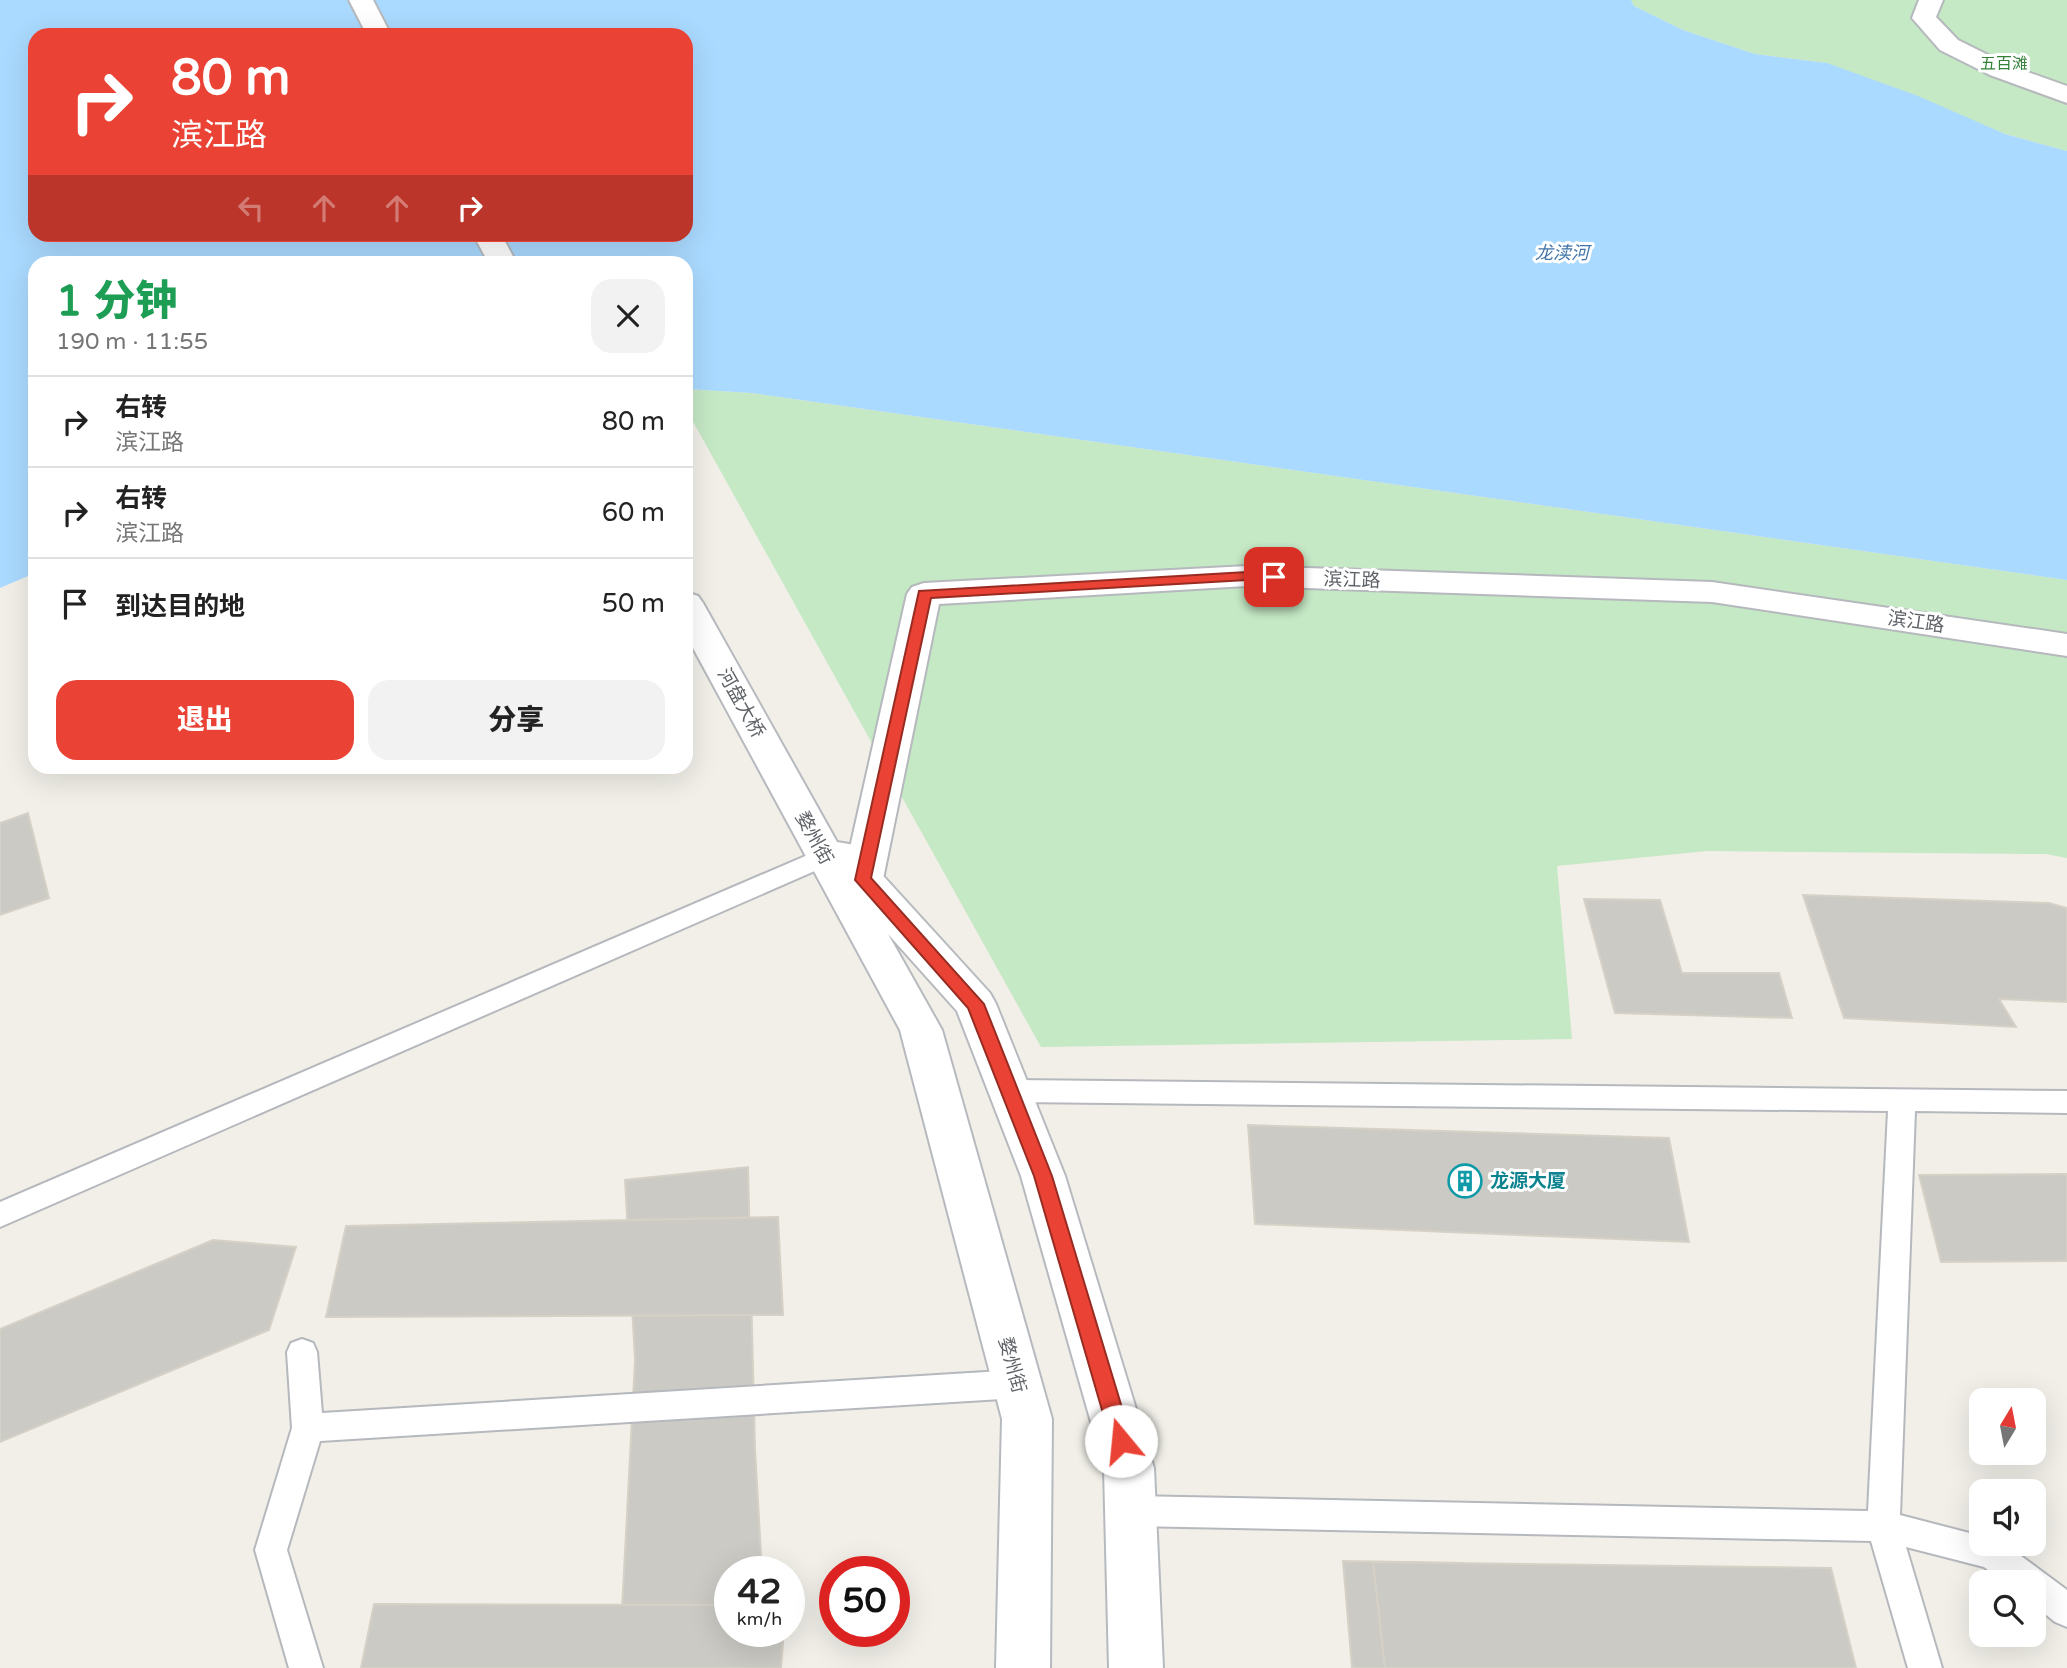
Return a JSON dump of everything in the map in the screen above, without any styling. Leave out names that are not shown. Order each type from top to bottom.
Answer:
[{"type":"main road","points":[[360,0],[375,28]]},
{"type":"main road","points":[[1931,0],[1924,18],[1950,45],[1999,70],[2067,95]]},
{"type":"main road","name":"滨江路","points":[[863,880],[924,594],[1247,576],[1712,592],[2067,645]]},
{"type":"main road","name":"河盘大桥","points":[[693,616],[795,804]]},
{"type":"main road","name":"婺州街","points":[[795,804],[921,1030],[1027,1419],[1023,1668]]},
{"type":"main road","name":"婺州街","points":[[795,804],[975,1004],[1043,1176],[1129,1468],[1136,1668]]},
{"type":"lane","points":[[0,1215],[824,857]]},
{"type":"lane","points":[[1009,1091],[2067,1102]]},
{"type":"lane","points":[[1902,1101],[1883,1527],[1925,1668]]},
{"type":"lane","points":[[302,1352],[308,1428],[271,1550],[306,1668]]},
{"type":"lane","points":[[308,1428],[1017,1384]]},
{"type":"lane","points":[[1132,1511],[1883,1527],[1993,1554],[2014,1570]]},
{"type":"lane","points":[[2046,1595],[2067,1611]]},
{"type":"green space","name":"五百滩","points":[[1631,0],[2067,0],[2067,151],[2005,134],[1827,63],[1755,54],[1683,30],[1634,6]]},
{"type":"green space","points":[[693,389],[752,393],[2067,580],[2067,858],[2046,854],[1707,851],[1557,866],[1572,1039],[1041,1047],[693,422]]},
{"type":"water","name":"龙渎河","points":[[0,0],[1631,0],[1634,6],[1683,30],[1755,54],[1827,63],[1918,96],[2005,134],[2067,151],[2067,580],[752,393],[693,389],[693,256],[28,256],[28,576],[0,588]]},
{"type":"building","points":[[28,813],[49,898],[0,915],[0,823]]},
{"type":"building","points":[[1803,895],[2049,903],[2067,908],[2067,1002],[1999,999],[2016,1027],[1844,1018]]},
{"type":"building","points":[[1584,899],[1660,900],[1682,973],[1779,973],[1792,1018],[1615,1013]]},
{"type":"building","name":"龙源大厦","points":[[1248,1125],[1669,1138],[1689,1242],[1255,1224]]},
{"type":"building","points":[[748,1167],[755,1448],[761,1556],[714,1556],[714,1647],[765,1647],[766,1668],[619,1668],[635,1360],[625,1180]]},
{"type":"building","points":[[2067,1174],[2067,1261],[1941,1262],[1919,1175]]},
{"type":"building","points":[[778,1217],[783,1315],[326,1317],[346,1226]]},
{"type":"building","points":[[213,1240],[296,1247],[269,1330],[0,1442],[0,1329]]},
{"type":"building","points":[[1343,1561],[1464,1563],[1478,1668],[1352,1668]]},
{"type":"building","points":[[1373,1562],[1831,1568],[1856,1668],[1385,1668]]},
{"type":"building","points":[[374,1604],[714,1605],[714,1647],[783,1647],[781,1668],[361,1668]]},
{"type":"place","name":"龙源大厦","points":[[1465,1181]]},
{"type":"route","points":[[1121,1441],[1043,1176],[975,1004],[863,880],[901,714],[924,594],[1247,576],[1274,577]]}]
